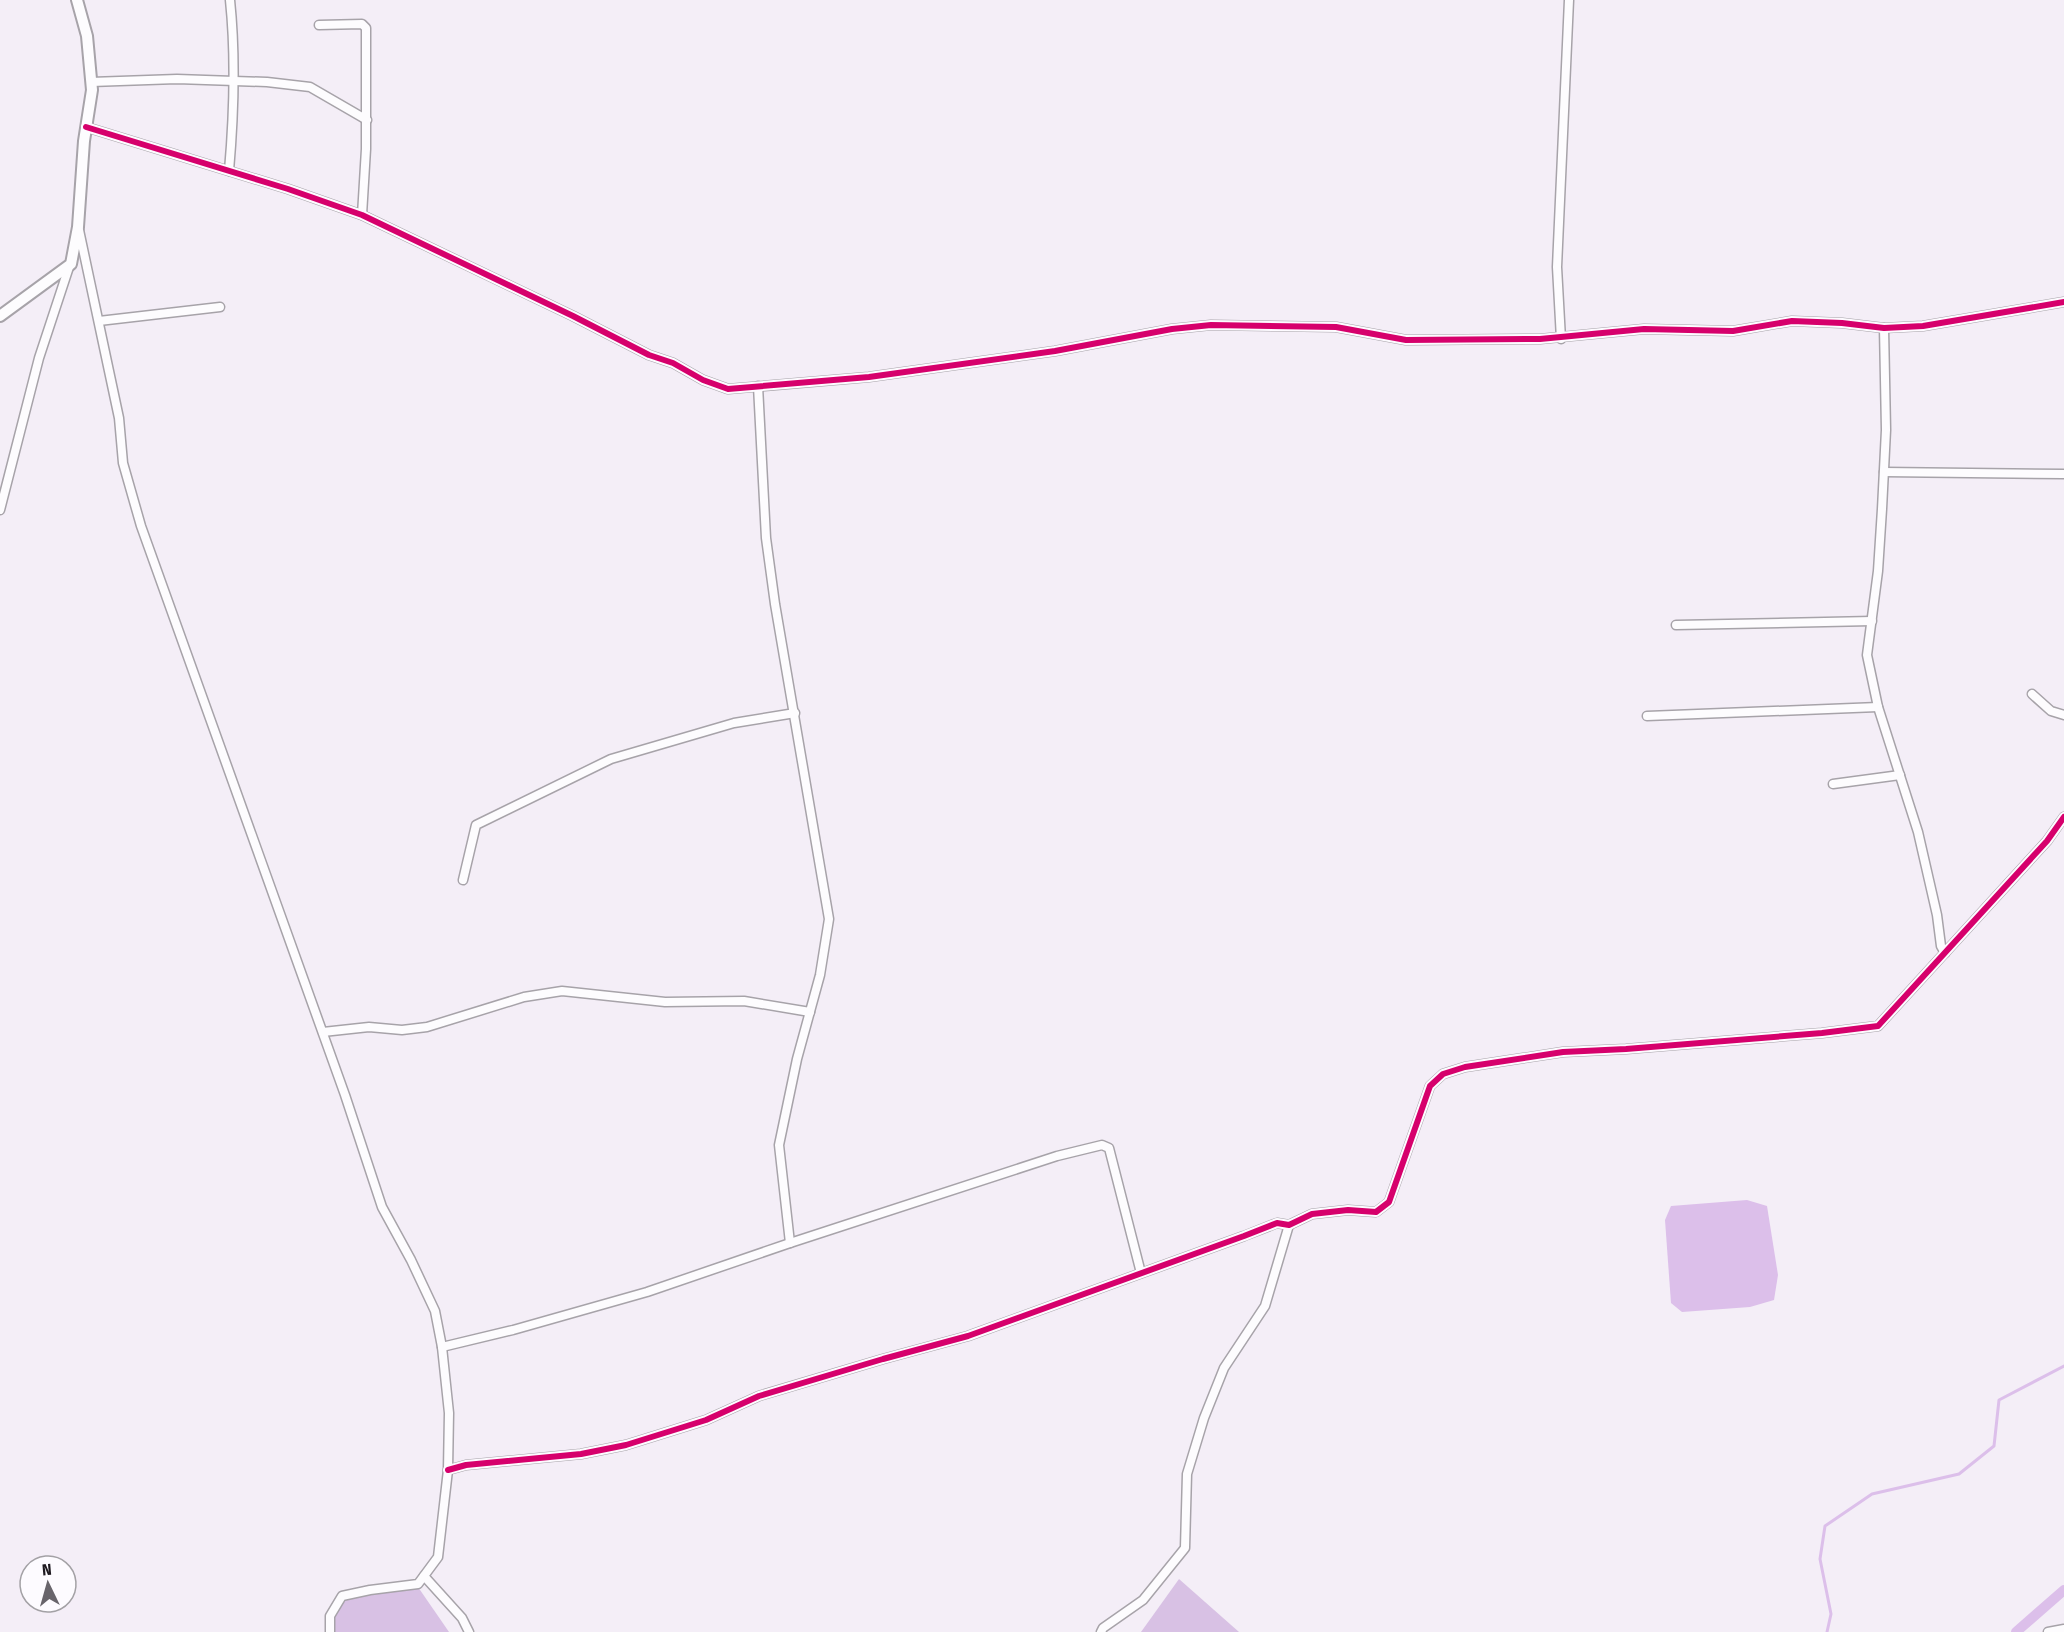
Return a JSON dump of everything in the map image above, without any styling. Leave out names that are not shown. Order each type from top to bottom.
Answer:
[{"type":"street","points":[[0,510],[39,358],[70,264],[78,227],[91,82],[87,36],[77,0]]},
{"type":"street","points":[[229,171],[234,112],[231,0]]},
{"type":"street","points":[[1561,339],[1557,267],[1569,0]]},
{"type":"street","points":[[319,26],[362,24],[366,28],[367,120],[362,215]]},
{"type":"street","points":[[91,82],[177,79],[267,82],[310,87],[367,120]]},
{"type":"street","points":[[86,127],[288,189],[362,215],[649,355],[674,363],[703,380],[728,389],[869,377],[1055,351],[1172,329],[1211,325],[1336,327],[1406,340],[1561,339],[1644,329],[1733,331],[1792,321],[1884,328],[1923,326],[2064,302]]},
{"type":"street","points":[[78,227],[119,418],[123,463],[141,526],[322,1032],[382,1207],[435,1311],[442,1347],[449,1413],[448,1470],[438,1557],[418,1584],[342,1596],[330,1616],[330,1632]]},
{"type":"street","points":[[0,316],[70,264]]},
{"type":"street","points":[[99,321],[220,307]]},
{"type":"street","points":[[1884,328],[1886,405],[1884,472],[1878,571],[1867,655],[1878,707],[1918,832],[1937,915],[1941,946],[1945,953]]},
{"type":"street","points":[[758,387],[766,538],[775,604],[830,919],[820,975],[797,1059],[778,1145],[790,1243]]},
{"type":"street","points":[[1884,472],[2064,474]]},
{"type":"street","points":[[1676,625],[1872,621]]},
{"type":"street","points":[[2032,694],[2051,711],[2064,715]]},
{"type":"street","points":[[1647,716],[1878,707]]},
{"type":"street","points":[[463,880],[476,825],[611,759],[734,723],[795,713]]},
{"type":"street","points":[[1833,784],[1900,775]]},
{"type":"street","points":[[448,1470],[466,1464],[581,1454],[626,1445],[706,1420],[759,1396],[968,1336],[1277,1223],[1289,1225],[1312,1214],[1348,1210],[1376,1212],[1389,1202],[1430,1086],[1443,1074],[1466,1067],[1563,1052],[1822,1033],[1878,1026],[2047,841],[2064,817]]},
{"type":"street","points":[[322,1032],[369,1027],[402,1030],[427,1027],[524,997],[562,992],[656,1001],[744,1001],[810,1012]]},
{"type":"street","points":[[442,1347],[513,1330],[647,1292],[1057,1156],[1102,1145],[1109,1148],[1141,1273]]},
{"type":"street","points":[[1101,1632],[1103,1628],[1143,1600],[1185,1548],[1187,1474],[1204,1418],[1224,1368],[1265,1306],[1289,1225]]},
{"type":"street","points":[[424,1576],[462,1618],[469,1632]]},
{"type":"street","points":[[2048,1632],[2064,1629]]},
{"type":"shaded area","points":[[1747,1200],[1767,1206],[1778,1275],[1774,1300],[1750,1307],[1682,1312],[1671,1303],[1665,1220],[1671,1206]]},
{"type":"shaded area","points":[[1179,1579],[1239,1632],[1141,1632]]},
{"type":"shaded area","points":[[418,1587],[449,1632],[330,1632],[330,1616],[342,1596]]},
{"type":"waterway","points":[[1827,1632],[1831,1614],[1820,1559],[1825,1526],[1872,1494],[1959,1474],[1994,1446],[1999,1400],[2064,1366]]},
{"type":"waterway","points":[[2016,1632],[2064,1590]]},
{"type":"cycle path","points":[[86,127],[288,189],[362,215],[649,355],[673,363],[703,380],[728,389],[869,377],[1055,351],[1172,329],[1211,325],[1336,327],[1406,340],[1540,339],[1644,329],[1733,331],[1792,321],[1884,328],[1923,326],[2064,302]]},
{"type":"cycle path","points":[[448,1470],[466,1465],[581,1454],[626,1445],[706,1420],[759,1396],[968,1336],[1277,1223],[1289,1225],[1312,1214],[1348,1210],[1376,1212],[1389,1202],[1430,1086],[1443,1074],[1465,1067],[1563,1052],[1822,1033],[1878,1026],[2047,841],[2064,817]]}]
